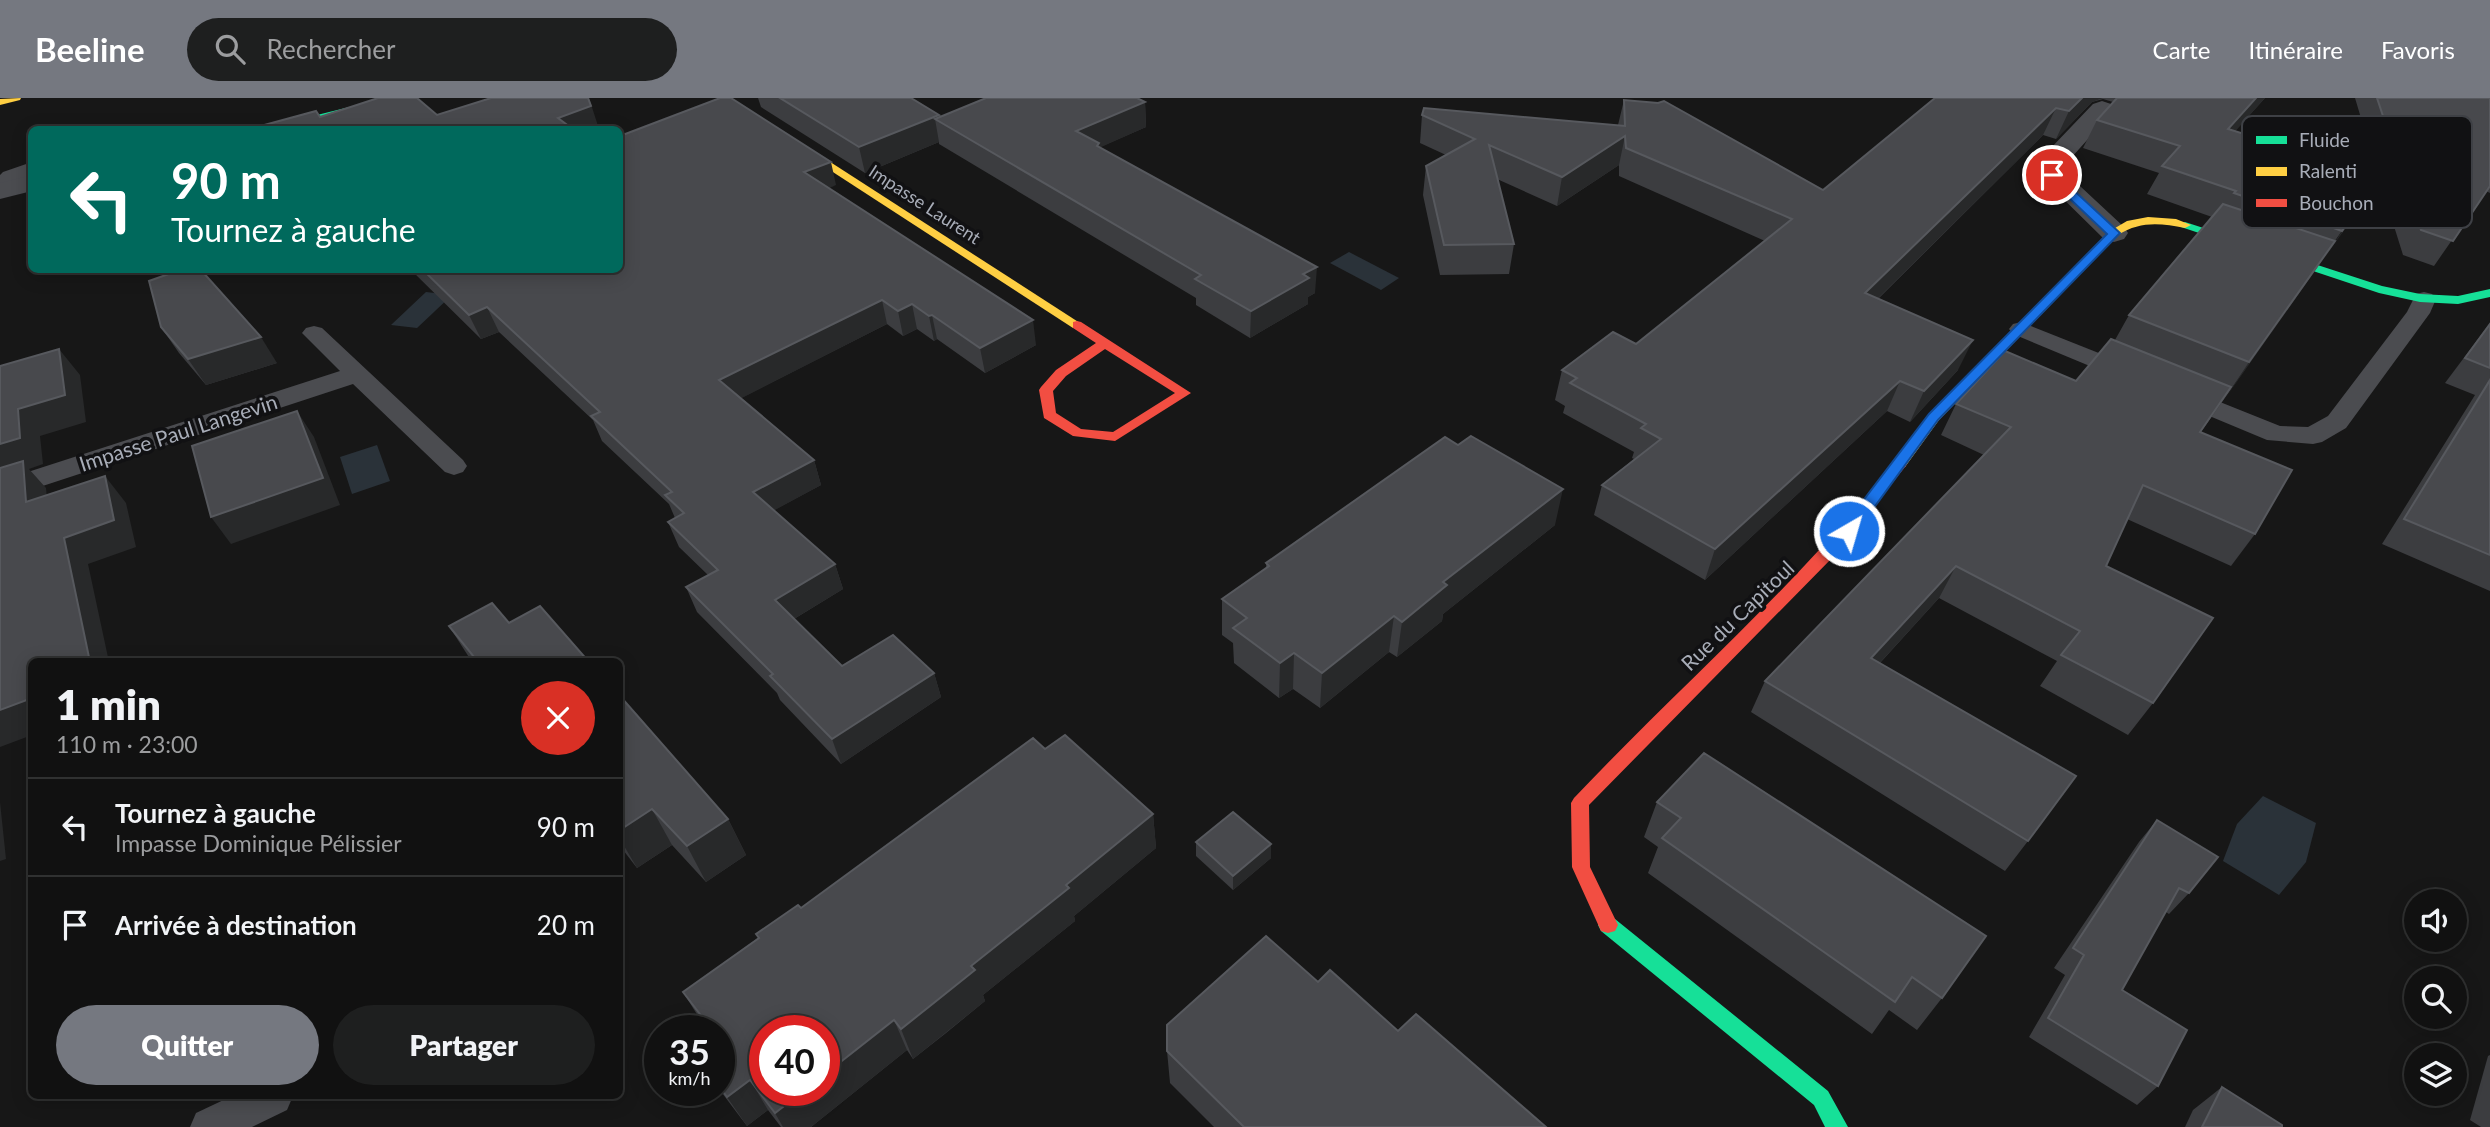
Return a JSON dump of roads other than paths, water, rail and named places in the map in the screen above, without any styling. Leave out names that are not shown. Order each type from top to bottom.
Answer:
[{"type":"main road","points":[[0,102],[16,98]]},
{"type":"main road","points":[[278,126],[399,98]]},
{"type":"main road","name":"Impasse Laurent","points":[[724,98],[1184,393],[1115,437],[1078,433],[1049,415],[1046,390],[1060,373],[1105,343]]},
{"type":"main road","name":"Rue du Capitoul","points":[[1837,1127],[1821,1098],[1607,924],[1581,867],[1580,803],[1629,749],[1835,548],[1934,417],[2114,233],[2128,223],[2157,220],[2201,227],[2384,291],[2424,299],[2456,299],[2490,293]]},
{"type":"street","points":[[2102,109],[2058,156],[2052,175],[2114,233]]},
{"type":"lane","points":[[12,188],[10,176],[28,169]]},
{"type":"lane","points":[[2021,329],[2276,434],[2313,436],[2337,422],[2418,313],[2424,299]]},
{"type":"lane","points":[[314,333],[454,466]]},
{"type":"lane","name":"Impasse Paul Langevin","points":[[0,491],[357,373]]},
{"type":"lane","points":[[210,1127],[267,1099]]}]
